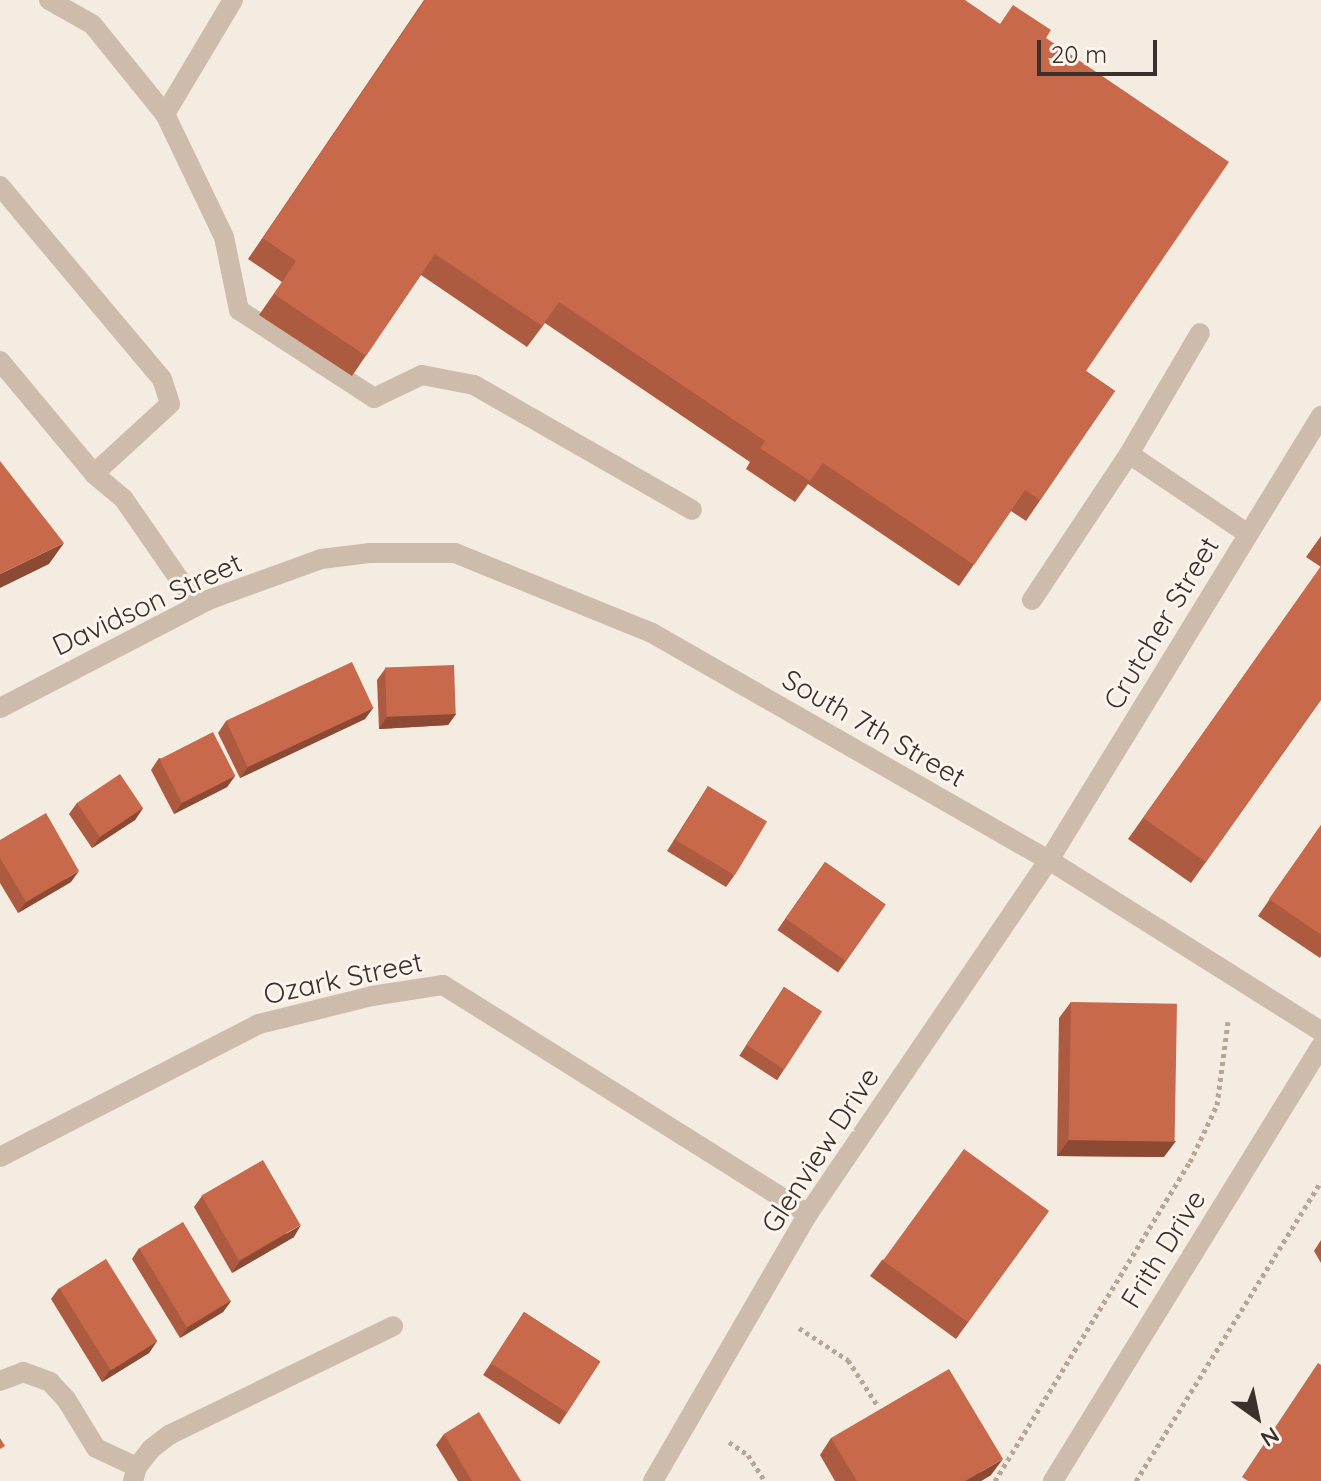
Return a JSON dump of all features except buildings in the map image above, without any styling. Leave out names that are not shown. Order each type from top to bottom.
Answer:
[{"type":"street","points":[[49,0],[92,24],[165,114],[224,237],[239,310],[374,398],[422,375],[474,385],[692,510]]},
{"type":"street","points":[[165,114],[233,0]]},
{"type":"street","points":[[0,186],[162,379],[170,404],[94,474]]},
{"type":"street","points":[[1032,600],[1129,454],[1200,333]]},
{"type":"street","points":[[0,361],[94,474],[123,498],[197,605]]},
{"type":"street","name":"Crutcher Street","points":[[1049,860],[1321,416]]},
{"type":"street","points":[[1129,454],[1248,534]]},
{"type":"street","name":"Davidson Street","points":[[0,708],[197,605],[321,559],[369,553]]},
{"type":"street","name":"South 7th Street","points":[[369,553],[455,553],[652,633],[1049,860],[1321,1031]]},
{"type":"street","name":"Glenview Drive","points":[[653,1481],[808,1214],[1049,860]]},
{"type":"street","name":"Ozark Street","points":[[0,1157],[259,1024],[372,996],[443,985],[808,1214]]},
{"type":"street","name":"Frith Drive","points":[[1053,1481],[1321,1046]]},
{"type":"street","points":[[0,1381],[23,1372],[50,1382],[66,1399],[96,1448],[135,1474],[151,1449],[169,1435],[393,1326]]},
{"type":"path","points":[[995,1481],[1190,1162],[1217,1105],[1228,1022]]},
{"type":"path","points":[[1136,1481],[1321,1182]]},
{"type":"path","points":[[799,1328],[848,1360],[878,1406]]},
{"type":"path","points":[[729,1442],[748,1455],[765,1481]]}]
